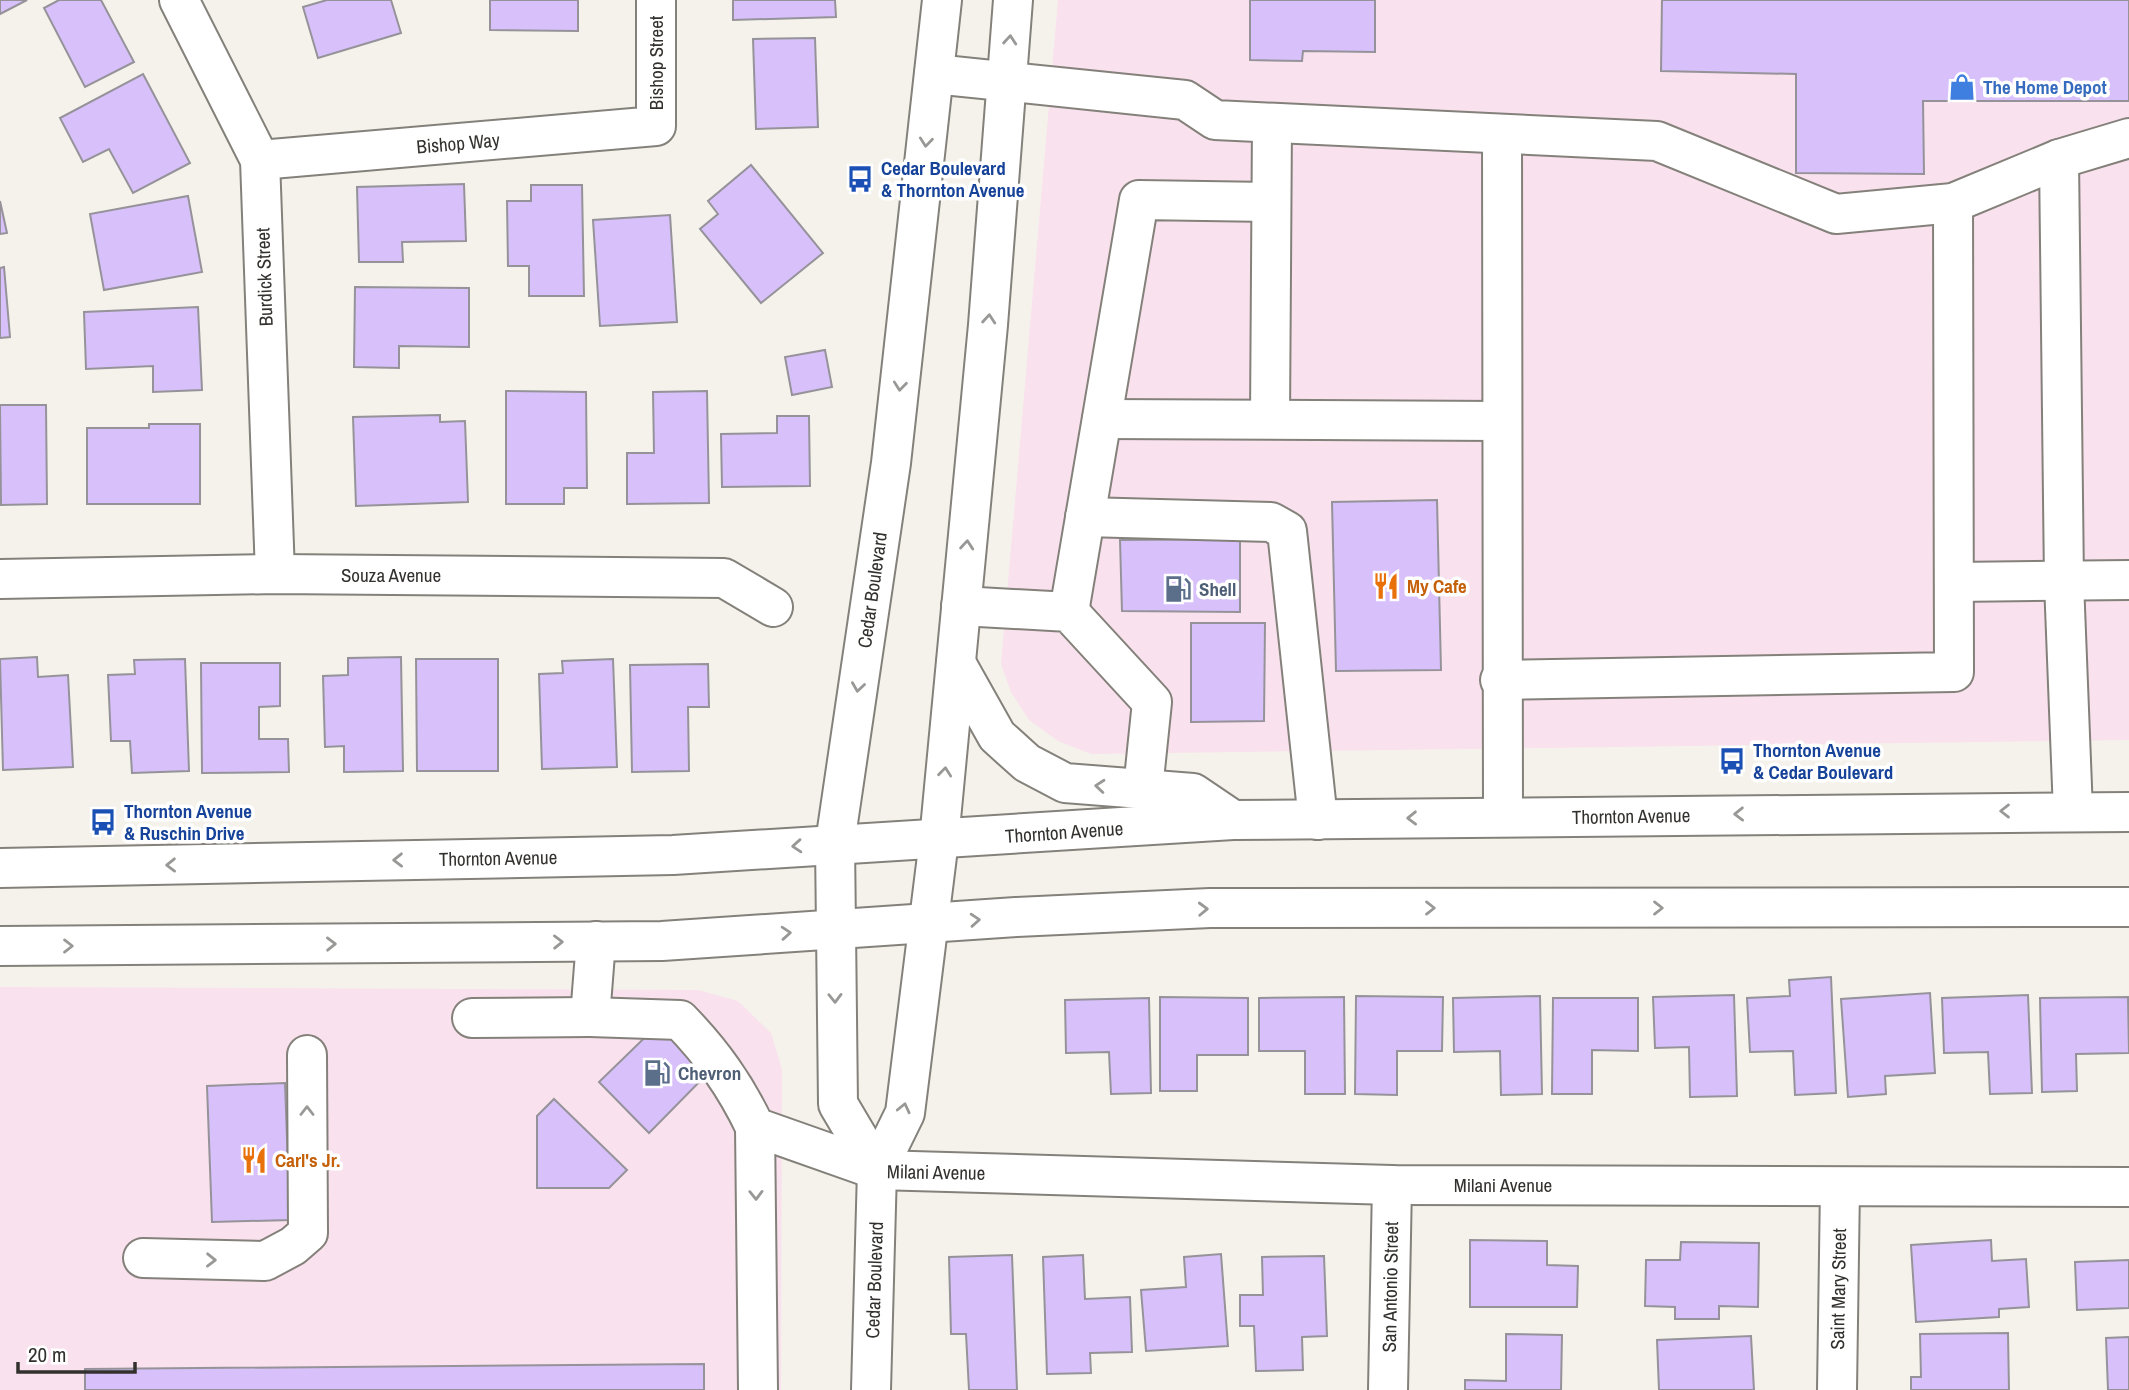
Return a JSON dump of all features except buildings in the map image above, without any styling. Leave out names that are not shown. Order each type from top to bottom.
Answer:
[{"type":"main road","name":"Burdick Street","points":[[179,0],[260,160],[275,574]]},
{"type":"main road","name":"Bishop Street","points":[[656,0],[656,126]]},
{"type":"main road","name":"Cedar Boulevard","points":[[877,1171],[838,1104],[835,843],[891,463],[942,0]]},
{"type":"main road","name":"Cedar Boulevard","points":[[871,1390],[877,1171],[905,1112],[939,840],[988,326],[1013,0]]},
{"type":"main road","points":[[934,74],[1007,79],[1185,100],[1215,120],[1657,141],[1836,214],[1953,203],[2059,159],[2129,138]]},
{"type":"main road","points":[[1270,419],[1272,123]]},
{"type":"main road","name":"Bishop Way","points":[[260,160],[656,126]]},
{"type":"main road","points":[[1502,135],[1500,680],[1503,817]]},
{"type":"main road","points":[[2059,159],[2064,582],[2073,811]]},
{"type":"main road","points":[[1069,612],[1139,200],[1270,202]]},
{"type":"main road","points":[[1500,680],[1954,672],[1953,203]]},
{"type":"main road","points":[[1102,419],[1500,421]]},
{"type":"main road","points":[[1085,517],[1271,522],[1287,531],[1318,820]]},
{"type":"main road","name":"Souza Avenue","points":[[0,579],[275,574],[724,578],[773,607]]},
{"type":"main road","points":[[1954,582],[2129,580]]},
{"type":"main road","points":[[961,606],[1069,612],[1152,702],[1143,789]]},
{"type":"main road","points":[[956,663],[997,736],[1027,763],[1065,783],[1193,793],[1233,820]]},
{"type":"main road","name":"Thornton Avenue","points":[[0,868],[673,855],[1233,820],[2129,812]]},
{"type":"main road","points":[[0,946],[662,941],[1210,908],[2129,907]]},
{"type":"main road","points":[[590,1017],[596,941]]},
{"type":"main road","points":[[472,1018],[590,1017],[680,1020],[706,1047],[735,1085],[755,1126],[758,1390]]},
{"type":"main road","points":[[143,1258],[265,1261],[293,1246],[308,1233],[307,1055]]},
{"type":"main road","name":"Milani Avenue","points":[[755,1126],[877,1171],[1392,1185],[2129,1187]]},
{"type":"main road","name":"San Antonio Street","points":[[1388,1390],[1392,1185]]},
{"type":"main road","name":"Saint Mary Street","points":[[1836,1390],[1840,1187]]},
{"type":"shaded area","points":[[1058,0],[2129,0],[2129,740],[1091,754],[1058,741],[1029,720],[1011,692],[1001,664]]},
{"type":"shaded area","points":[[0,987],[698,990],[738,1001],[771,1033],[782,1069],[781,1390],[0,1390]]},
{"type":"place","name":"The Home Depot","points":[[1962,87]]},
{"type":"place","name":"Cedar Boulevard & Thornton Avenue","points":[[860,179]]},
{"type":"place","name":"My Cafe","points":[[1386,586]]},
{"type":"place","name":"Shell","points":[[1178,589]]},
{"type":"place","name":"Thornton Avenue & Cedar Boulevard","points":[[1732,761]]},
{"type":"place","name":"Thornton Avenue & Ruschin Drive","points":[[103,822]]},
{"type":"place","name":"Chevron","points":[[657,1073]]},
{"type":"place","name":"Carl's Jr.","points":[[254,1160]]}]
